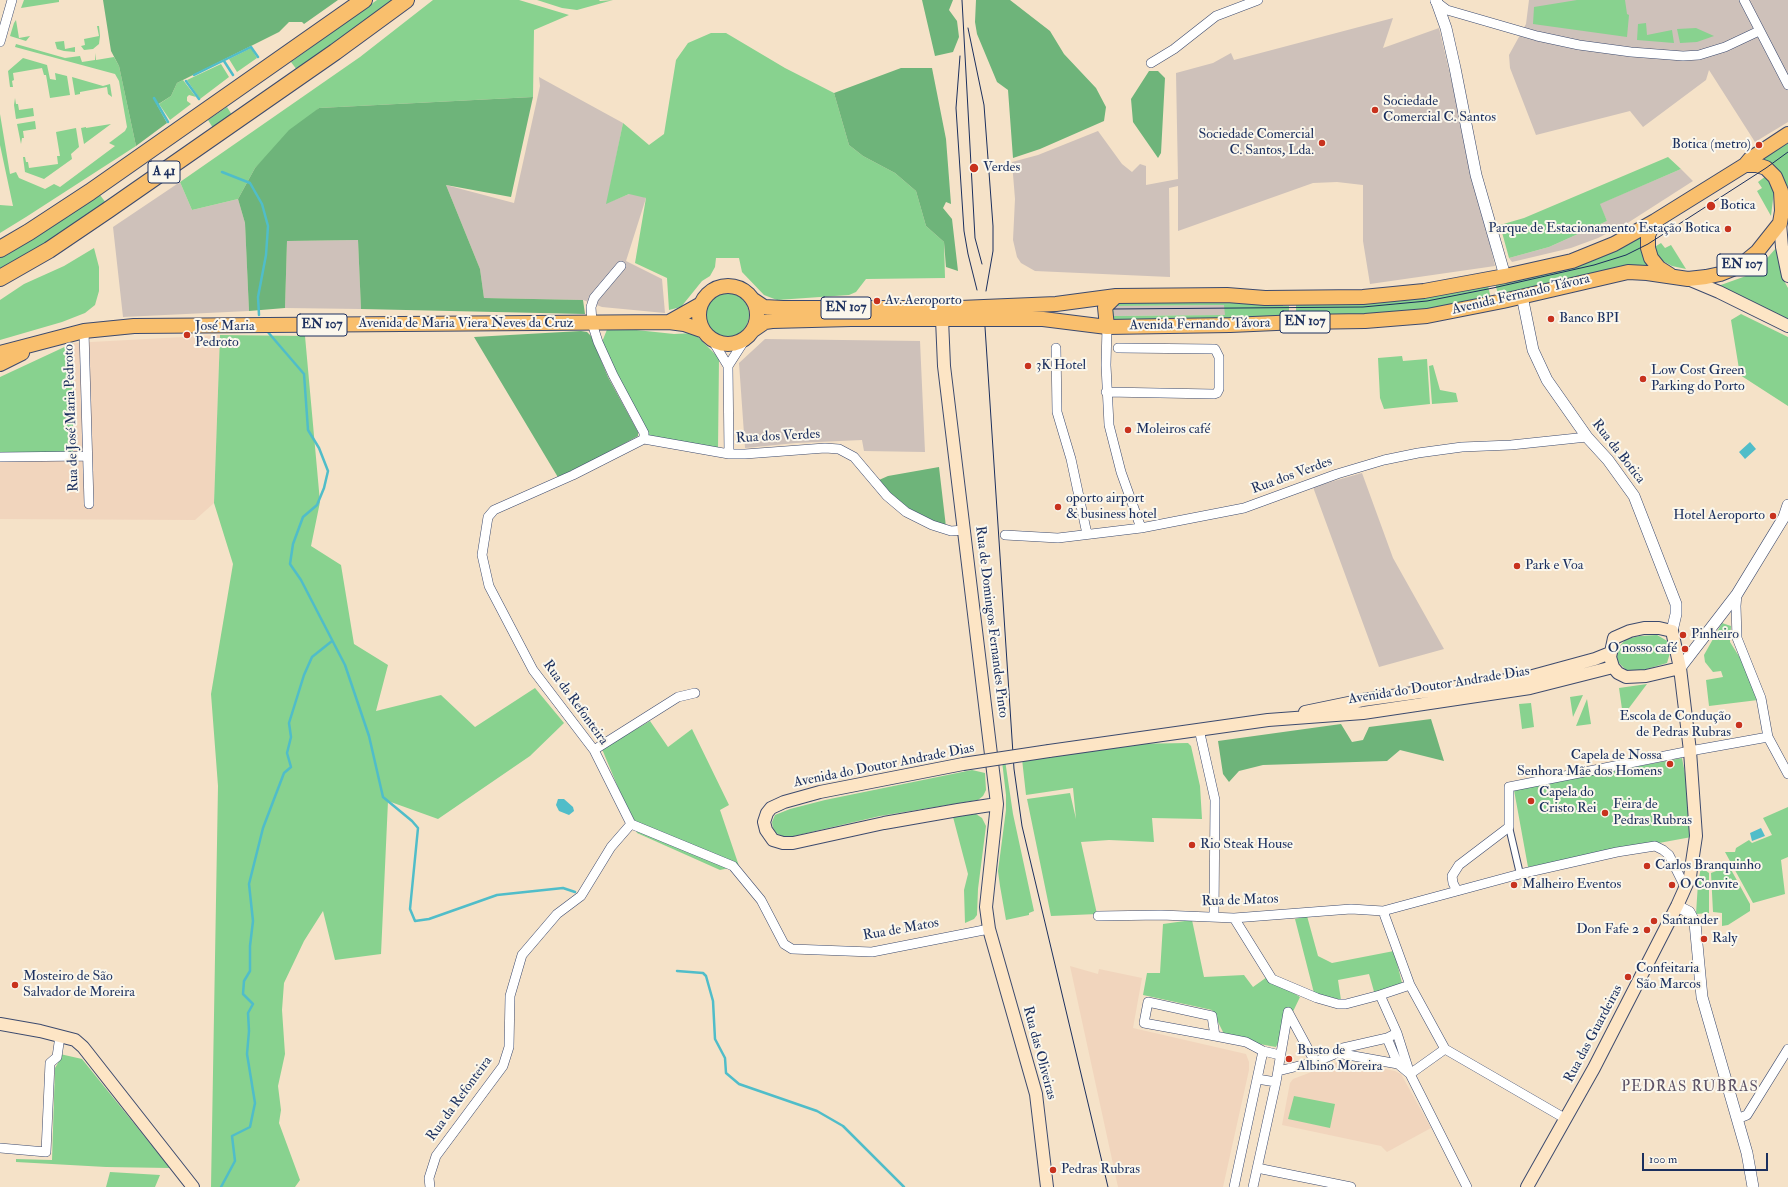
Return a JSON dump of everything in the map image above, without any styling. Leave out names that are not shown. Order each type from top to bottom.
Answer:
[{"type":"highway","name":"A 41","points":[[0,249],[77,201],[364,0]]},
{"type":"highway","name":"A 41","points":[[0,278],[48,250],[108,210],[335,52],[406,0]]},
{"type":"highway","points":[[0,288],[38,266],[48,250]]},
{"type":"main road","name":"Avenida Fernando Távora","points":[[749,334],[765,322],[772,321],[942,313],[1056,304],[1116,296],[1227,295],[1265,298],[1363,297],[1424,291],[1505,276],[1572,261],[1614,244],[1655,221],[1745,165],[1750,158],[1788,134]]},
{"type":"main road","points":[[1745,165],[1757,165],[1766,168],[1775,177],[1781,191],[1782,247],[1788,276]]},
{"type":"main road","name":"Avenida Fernando Távora","points":[[752,299],[764,307],[774,308],[942,313],[1043,319],[1106,327],[1230,326],[1397,319],[1427,316],[1628,272],[1688,279],[1720,274],[1740,266],[1757,252],[1781,217],[1788,198]]},
{"type":"main road","points":[[1655,221],[1648,235],[1648,248],[1651,258],[1659,268],[1672,276]]},
{"type":"main road","points":[[1688,279],[1719,292],[1788,326]]},
{"type":"main road","name":"EN 107","points":[[669,322],[701,304],[706,296],[714,290],[723,287],[733,287],[742,290],[752,299]]},
{"type":"main road","points":[[1106,327],[1105,307],[1116,296]]},
{"type":"main road","points":[[749,334],[756,322],[757,313],[752,299]]},
{"type":"main road","points":[[701,304],[699,318],[707,335]]},
{"type":"main road","name":"Rua de Domingos Fernandes Pinto","points":[[942,313],[944,366],[997,804],[986,899],[989,929]]},
{"type":"main road","name":"EN 107","points":[[592,323],[669,322],[684,324],[719,342],[728,344],[738,342],[749,334]]},
{"type":"main road","name":"Avenida de Maria Viera Neves da Cruz","points":[[0,353],[84,331],[134,326],[592,323]]},
{"type":"main road","name":"Avenida de Maria Viera Neves da Cruz","points":[[0,364],[53,338]]},
{"type":"main road","points":[[1672,631],[1659,628],[1630,631],[1614,638],[1610,653],[1613,667],[1618,673],[1626,677],[1646,676],[1680,668]]},
{"type":"main road","name":"Rua da Botica","points":[[1672,631],[1680,668],[1690,751]]},
{"type":"main road","name":"Avenida do Doutor Andrade Dias","points":[[1268,720],[1343,704],[1529,676],[1595,659],[1610,653]]},
{"type":"main road","name":"Avenida do Doutor Andrade Dias","points":[[997,804],[884,824],[793,843],[783,843],[773,840],[766,830],[764,822],[766,813],[771,808],[784,802],[820,792],[963,764],[1268,720],[1343,716],[1523,689],[1613,667]]},
{"type":"main road","name":"Rua das Guardeiras","points":[[1527,1187],[1594,1068],[1677,906],[1690,877],[1696,836],[1690,751]]},
{"type":"main road","name":"Rua das Oliveiras","points":[[989,929],[1036,1094],[1047,1187]]},
{"type":"main road","points":[[0,1024],[75,1040],[83,1047],[193,1187]]},
{"type":"street","points":[[0,42],[12,0]]},
{"type":"street","points":[[1151,63],[1174,49],[1216,16],[1258,0]]},
{"type":"street","points":[[1744,0],[1788,85]]},
{"type":"street","points":[[1435,1],[1447,10],[1537,36],[1580,45],[1631,52],[1683,56],[1699,55],[1725,47],[1759,30]]},
{"type":"street","points":[[1435,1],[1446,28],[1476,175],[1505,276]]},
{"type":"street","points":[[621,266],[594,298],[591,308],[592,323],[613,375],[644,433],[644,439]]},
{"type":"street","name":"Rua da Botica","points":[[1522,296],[1533,350],[1547,380],[1587,437],[1608,460],[1634,496],[1676,604],[1676,614],[1672,631]]},
{"type":"street","points":[[1106,327],[1106,392],[1109,425],[1121,472],[1141,528]]},
{"type":"street","name":"Rua de José Maria Pedroto","points":[[84,331],[89,504]]},
{"type":"street","points":[[728,366],[749,334]]},
{"type":"street","points":[[707,335],[728,366],[729,454]]},
{"type":"street","points":[[1056,348],[1057,412],[1071,459],[1087,534]]},
{"type":"street","points":[[1106,392],[1214,394],[1217,393],[1219,389],[1220,357],[1215,349],[1118,348]]},
{"type":"street","name":"Rua dos Verdes","points":[[1005,535],[1058,538],[1141,528],[1244,508],[1337,474],[1384,460],[1418,453],[1462,447],[1587,437]]},
{"type":"street","name":"Rua dos Verdes","points":[[644,439],[729,454],[825,448],[839,450],[854,458],[887,496],[906,512],[926,522],[951,531],[964,530]]},
{"type":"street","name":"Rua da Refonteira","points":[[430,1187],[429,1178],[436,1156],[503,1066],[510,1047],[510,996],[522,955],[557,914],[581,896],[611,847],[630,824],[594,750],[533,670],[489,586],[484,570],[482,548],[488,517],[494,510],[573,475],[644,439]]},
{"type":"street","points":[[0,457],[87,456]]},
{"type":"street","points":[[1680,668],[1737,594],[1784,517],[1788,505]]},
{"type":"street","points":[[1737,594],[1737,638],[1761,698],[1768,737],[1788,774]]},
{"type":"street","points":[[594,750],[678,697],[695,693]]},
{"type":"street","points":[[1199,729],[1215,800],[1214,916]]},
{"type":"street","points":[[1520,874],[1509,827],[1509,787],[1768,737]]},
{"type":"street","name":"Rua de Matos","points":[[630,824],[733,866],[761,900],[784,944],[792,949],[872,952],[989,929]]},
{"type":"street","points":[[1457,891],[1453,883],[1452,876],[1459,865],[1509,827]]},
{"type":"street","name":"Rua de Matos","points":[[1098,916],[1214,916],[1234,918],[1351,909],[1383,911],[1520,874],[1617,852],[1655,846],[1670,855],[1685,887]]},
{"type":"street","points":[[1677,906],[1689,912],[1695,923],[1702,997],[1747,1153],[1753,1187]]},
{"type":"street","points":[[1383,911],[1410,985],[1445,1049],[1566,1119]]},
{"type":"street","points":[[1234,918],[1272,979],[1317,998],[1338,1004],[1346,1004],[1410,985]]},
{"type":"street","points":[[1380,995],[1397,1033],[1410,1074],[1467,1187]]},
{"type":"street","points":[[1215,1036],[1212,1016],[1148,1002],[1144,1023],[1246,1042],[1263,1051],[1280,1055]]},
{"type":"street","points":[[1253,1187],[1276,1082],[1288,1012],[1314,1062]]},
{"type":"street","points":[[1278,1071],[1314,1062],[1337,1053],[1343,1048],[1387,1038],[1397,1033]]},
{"type":"street","points":[[0,1148],[46,1152],[50,1063],[57,1057],[60,1036]]},
{"type":"street","points":[[1387,1038],[1398,1064],[1410,1074]]},
{"type":"street","points":[[1410,1074],[1445,1049]]},
{"type":"street","points":[[1737,1119],[1747,1115],[1788,1049]]},
{"type":"street","points":[[1234,1187],[1263,1051]]},
{"type":"street","points":[[1337,1053],[1343,1056],[1398,1064]]},
{"type":"street","points":[[1257,1079],[1276,1082]]},
{"type":"street","points":[[1257,1168],[1313,1184],[1351,1187]]},
{"type":"shaded area","points":[[1529,0],[1788,0],[1788,122],[1755,142],[1709,70],[1706,80],[1643,127],[1630,111],[1536,135],[1510,68],[1509,55],[1526,24]]},
{"type":"shaded area","name":"Sociedade Comercial C. Santos, Lda.","points":[[1393,18],[1383,48],[1439,28],[1495,266],[1370,284],[1363,241],[1363,185],[1337,182],[1313,183],[1178,231],[1178,186],[1169,188],[1170,277],[1035,271],[1021,263],[1017,257],[1013,240],[1015,199],[1012,162],[1038,155],[1098,131],[1122,164],[1132,172],[1140,164],[1146,166],[1146,185],[1178,179],[1176,73],[1213,63],[1231,53],[1234,60]]},
{"type":"shaded area","points":[[539,77],[623,123],[607,203],[634,192],[646,198],[626,261],[662,279],[665,313],[602,307],[583,300],[484,298],[480,269],[446,185],[514,203],[540,86]]},
{"type":"shaded area","points":[[1681,169],[1693,181],[1626,224],[1598,238],[1571,248],[1512,262],[1509,258],[1549,247],[1607,221],[1599,204]]},
{"type":"shaded area","points":[[180,182],[192,210],[238,199],[245,223],[249,311],[123,317],[113,227]]},
{"type":"shaded area","points":[[358,240],[361,309],[285,308],[287,241]]},
{"type":"shaded area","points":[[1225,305],[1225,315],[1114,316],[1113,306]]},
{"type":"shaded area","points":[[220,335],[214,503],[195,520],[0,519],[0,460],[73,455],[73,343]]},
{"type":"shaded area","points":[[765,339],[920,341],[925,452],[864,451],[862,440],[796,443],[745,448],[739,363]]},
{"type":"shaded area","points":[[1362,473],[1393,558],[1444,649],[1379,667],[1313,487]]},
{"type":"shaded area","points":[[1070,966],[1098,974],[1099,969],[1142,978],[1133,1028],[1246,1054],[1249,1062],[1249,1070],[1223,1187],[1118,1187]]},
{"type":"shaded area","points":[[1343,1060],[1395,1071],[1401,1074],[1431,1128],[1387,1152],[1381,1146],[1282,1125],[1290,1083],[1293,1079]]},
{"type":"green space","points":[[24,0],[59,0],[59,2],[21,8]]},
{"type":"green space","points":[[103,0],[338,0],[304,24],[302,22],[289,22],[279,32],[177,83],[171,96],[157,105],[167,123],[136,146],[119,66],[111,51]]},
{"type":"green space","points":[[377,0],[393,0],[297,70],[291,62]]},
{"type":"green space","points":[[433,0],[519,0],[569,15],[534,30],[533,97],[319,108],[255,168],[238,199],[192,210],[180,182],[360,57]]},
{"type":"green space","points":[[537,0],[613,0],[577,10],[562,8]]},
{"type":"green space","points":[[922,0],[953,0],[949,10],[957,21],[959,37],[953,52],[935,56]]},
{"type":"green space","points":[[976,0],[1010,0],[1050,31],[1064,54],[1096,88],[1106,107],[1104,121],[1040,149],[1013,158],[1008,90],[997,82],[977,34],[975,22]]},
{"type":"green space","points":[[1577,0],[1625,0],[1627,14],[1629,15],[1627,37],[1533,24],[1534,7]]},
{"type":"green space","points":[[16,20],[19,38],[30,36],[26,41],[10,36]]},
{"type":"green space","points":[[1646,23],[1647,35],[1672,30],[1674,43],[1637,40],[1638,24]]},
{"type":"green space","points":[[97,26],[99,26],[100,36],[99,44],[93,49],[84,50],[81,46],[85,45],[84,39],[99,36]]},
{"type":"green space","points":[[1696,28],[1714,36],[1697,42],[1680,43],[1677,29]]},
{"type":"green space","points":[[711,33],[726,33],[785,68],[834,93],[849,145],[863,156],[895,173],[916,191],[926,226],[944,242],[945,278],[866,279],[856,292],[849,295],[777,300],[764,295],[742,272],[739,258],[716,258],[715,267],[710,276],[702,281],[681,307],[669,310],[667,278],[635,263],[646,198],[629,194],[606,204],[623,123],[649,145],[664,134],[676,60],[688,43]]},
{"type":"green space","points":[[64,41],[65,49],[75,47],[75,52],[57,49],[55,42]]},
{"type":"green space","points":[[16,44],[65,58],[80,56],[82,62],[95,60],[95,53],[96,60],[114,57],[119,66],[136,146],[0,233],[0,205],[13,206],[0,145],[0,114],[10,174],[16,172],[19,178],[45,189],[54,184],[60,187],[115,146],[109,143],[125,131],[127,127],[119,81],[115,74],[15,47]]},
{"type":"green space","points":[[251,48],[257,58],[237,72],[229,59]]},
{"type":"green space","points":[[23,58],[47,65],[50,79],[56,80],[55,73],[67,76],[70,95],[50,98],[46,75],[44,75],[42,68],[13,73],[13,87],[10,87],[8,71]]},
{"type":"green space","points":[[221,64],[229,77],[200,99],[187,80]]},
{"type":"green space","points":[[901,68],[932,68],[946,139],[951,204],[946,202],[943,208],[952,219],[958,271],[946,267],[944,242],[926,226],[916,191],[895,173],[863,156],[849,145],[834,93]]},
{"type":"green space","points":[[1149,71],[1158,71],[1165,78],[1161,153],[1158,158],[1133,122],[1131,99]]},
{"type":"green space","points":[[72,77],[103,86],[110,84],[112,97],[108,94],[107,87],[80,92],[80,94],[75,95]]},
{"type":"green space","points":[[183,80],[196,97],[189,95],[187,97],[187,101],[191,104],[170,120],[159,104],[171,96],[177,83]]},
{"type":"green space","points":[[533,97],[511,197],[446,185],[480,269],[484,298],[583,300],[585,314],[361,309],[358,240],[287,241],[285,308],[249,311],[245,223],[238,199],[255,168],[289,130],[319,108]]},
{"type":"green space","points":[[15,98],[19,110],[33,108],[34,116],[16,119],[14,105]]},
{"type":"green space","points":[[227,107],[232,115],[213,128],[208,120]]},
{"type":"green space","points":[[35,121],[36,129],[23,131],[24,138],[22,138],[21,144],[17,124]]},
{"type":"green space","points":[[111,124],[84,144],[81,128]]},
{"type":"green space","points":[[76,128],[79,147],[71,154],[72,159],[44,179],[25,172],[23,157],[25,157],[26,162],[28,162],[29,168],[58,164],[57,156],[60,156],[56,132]]},
{"type":"green space","points":[[1788,139],[1788,186],[1785,186],[1758,160]]},
{"type":"green space","points":[[1668,157],[1681,169],[1600,204],[1607,221],[1549,247],[1509,258],[1500,225],[1524,218]]},
{"type":"green space","points":[[1766,176],[1774,191],[1771,216],[1757,191],[1762,188],[1758,182]]},
{"type":"green space","points":[[100,195],[106,203],[34,250],[0,269],[0,258],[35,238]]},
{"type":"green space","points":[[1643,233],[1653,268],[1503,297],[1503,294],[1498,294],[1495,283]]},
{"type":"green space","points":[[1661,243],[1665,248],[1671,245],[1686,269],[1672,266],[1661,260],[1653,248]]},
{"type":"green space","points":[[94,248],[99,267],[99,291],[95,305],[85,313],[62,322],[0,340],[0,300],[24,284],[64,266]]},
{"type":"green space","points":[[1776,248],[1782,277],[1788,288],[1788,320],[1718,286],[1746,276],[1763,263]]},
{"type":"green space","points":[[1488,285],[1491,300],[1428,311],[1303,318],[1303,314],[1296,314],[1296,302]]},
{"type":"green space","points":[[723,293],[731,293],[743,299],[749,311],[749,319],[743,331],[731,337],[723,337],[711,331],[705,319],[705,311],[711,299]]},
{"type":"green space","points":[[1114,301],[1283,302],[1283,306],[1289,306],[1289,317],[1115,321],[1111,319],[1110,305]],"holes":[[[1224,305],[1225,315],[1114,316],[1113,306]]]},
{"type":"green space","points":[[1741,314],[1788,337],[1788,406],[1740,375],[1731,320]]},
{"type":"green space","points":[[608,327],[674,334],[694,333],[719,358],[718,449],[649,439],[602,342]]},
{"type":"green space","points":[[581,331],[587,332],[591,336],[608,377],[638,432],[638,436],[559,479],[474,337]]},
{"type":"green space","points":[[220,335],[305,336],[320,502],[311,546],[341,565],[354,644],[388,665],[376,711],[441,695],[475,727],[535,688],[564,723],[530,756],[438,819],[388,801],[381,954],[335,960],[323,911],[304,941],[284,983],[282,1010],[285,1054],[278,1086],[281,1110],[279,1123],[300,1180],[295,1187],[211,1187],[218,786],[211,694],[233,564],[214,503]]},
{"type":"green space","points":[[73,343],[73,455],[0,460],[0,377]]},
{"type":"green space","points":[[1402,356],[1403,361],[1427,359],[1430,404],[1384,409],[1380,398],[1378,358]]},
{"type":"green space","points":[[1433,365],[1440,390],[1456,393],[1458,402],[1432,404],[1429,366]]},
{"type":"green space","points":[[939,467],[946,527],[895,501],[879,480],[888,476]]},
{"type":"green space","points":[[1722,623],[1731,626],[1730,642],[1747,669],[1758,700],[1709,706],[1706,680],[1723,677],[1721,671],[1713,672],[1705,662],[1704,655]]},
{"type":"green space","points":[[1657,635],[1669,642],[1670,653],[1667,663],[1640,671],[1626,670],[1617,661],[1617,649],[1626,639]]},
{"type":"green space","points":[[1647,684],[1623,716],[1619,688]]},
{"type":"green space","points":[[1583,695],[1573,717],[1570,697]]},
{"type":"green space","points":[[1587,699],[1591,724],[1576,726]]},
{"type":"green space","points":[[1531,703],[1534,727],[1522,729],[1519,704]]},
{"type":"green space","points":[[1431,719],[1444,761],[1400,750],[1387,761],[1263,765],[1239,771],[1229,782],[1223,774],[1218,741],[1341,724],[1352,742],[1363,740],[1369,727]]},
{"type":"green space","points":[[650,721],[668,747],[692,729],[729,805],[720,810],[739,866],[720,870],[637,833],[602,749]]},
{"type":"green space","points":[[1188,743],[1191,746],[1200,786],[1202,819],[1152,818],[1154,842],[1109,840],[1081,842],[1097,914],[1051,916],[1027,799],[1070,793],[1076,819],[1073,788],[1026,795],[1022,759],[1126,744]]},
{"type":"green space","name":"Feira de Pedras Rubras","points":[[1682,758],[1697,836],[1528,867],[1514,790]]},
{"type":"green space","points":[[1005,760],[1013,814],[1034,911],[1029,913],[1029,915],[1006,920],[998,871],[1006,810],[1006,795],[1002,761]]},
{"type":"green space","points":[[972,770],[985,773],[986,790],[983,796],[978,800],[880,816],[794,836],[782,836],[776,833],[773,828],[772,822],[775,815],[790,809],[825,800]]},
{"type":"green space","points":[[1788,807],[1788,857],[1781,860],[1785,894],[1753,903],[1725,852],[1735,852],[1736,848],[1749,840],[1752,843],[1772,835],[1763,818]]},
{"type":"green space","points":[[976,814],[982,818],[986,826],[978,889],[977,915],[974,919],[965,923],[964,890],[968,874],[953,817]]},
{"type":"green space","points":[[1729,866],[1750,904],[1750,911],[1728,925],[1722,926],[1722,913],[1713,912],[1711,873]]},
{"type":"green space","points":[[1701,867],[1709,873],[1709,913],[1696,914],[1698,883]]},
{"type":"green space","points":[[1307,916],[1318,956],[1332,963],[1394,951],[1403,987],[1375,995],[1369,974],[1338,980],[1341,1000],[1314,993],[1295,919]]},
{"type":"green space","points":[[1192,920],[1204,977],[1244,975],[1253,987],[1267,977],[1300,997],[1276,1047],[1226,1038],[1212,1010],[1143,995],[1147,973],[1160,973],[1163,924]]},
{"type":"green space","points":[[60,1054],[82,1059],[170,1168],[106,1167],[16,1162],[16,1159],[52,1160],[55,1068]]},
{"type":"green space","points":[[1294,1096],[1335,1104],[1330,1128],[1288,1119]]},
{"type":"green space","points":[[110,1172],[160,1175],[155,1187],[106,1187]]},
{"type":"water","points":[[1750,442],[1756,449],[1745,459],[1739,452]]},
{"type":"water","points":[[558,799],[564,799],[573,807],[574,811],[569,815],[559,811],[556,805]]},
{"type":"water","points":[[1761,828],[1765,836],[1752,841],[1750,833]]},
{"type":"waterway","points":[[194,75],[251,47],[258,57]]},
{"type":"waterway","points":[[224,61],[233,75]]},
{"type":"waterway","points":[[186,81],[199,99]]},
{"type":"waterway","points":[[154,98],[168,122]]},
{"type":"waterway","points":[[222,172],[250,183],[262,204],[268,226],[266,255],[258,297],[259,315]]},
{"type":"waterway","points":[[267,331],[304,374],[308,430],[319,448],[328,471],[324,488],[317,505],[303,517],[293,544],[290,564],[301,580],[345,665],[369,736],[383,797],[412,821],[418,828],[410,909],[415,921],[429,919],[497,895],[563,888],[575,892]]},
{"type":"waterway","points":[[221,1187],[235,1161],[232,1136],[250,1127],[255,1103],[247,1054],[249,1031],[248,1013],[253,1004],[243,994],[244,981],[250,971],[250,946],[253,921],[249,884],[263,828],[284,773],[291,767],[287,753],[291,737],[289,723],[304,675],[312,657],[332,641]]},
{"type":"waterway","points":[[677,971],[703,973],[706,976],[713,1001],[715,1039],[725,1058],[726,1073],[739,1084],[817,1111],[843,1126],[904,1187]]},
{"type":"tram line","points":[[962,0],[975,238],[982,264]]},
{"type":"tram line","points":[[968,28],[984,105],[993,226],[993,251],[986,291]]},
{"type":"tram line","points":[[960,56],[956,108],[964,231],[977,290]]},
{"type":"tram line","points":[[1114,309],[1363,307],[1427,301],[1594,265],[1626,255],[1648,244],[1766,168],[1788,152]]},
{"type":"tram line","points":[[985,327],[1014,769],[1022,826],[1108,1187]]},
{"type":"place","name":"Sociedade Comercial C. Santos","points":[[1375,110]]},
{"type":"place","name":"Sociedade Comercial C. Santos, Lda.","points":[[1322,143]]},
{"type":"place","name":"Botica (metro)","points":[[1759,145]]},
{"type":"place","name":"Verdes","points":[[974,168]]},
{"type":"place","name":"Botica","points":[[1711,206]]},
{"type":"place","name":"Parque de Estacionamento Estação Botica","points":[[1728,229]]},
{"type":"place","name":"Av. Aeroporto","points":[[877,301]]},
{"type":"place","name":"Banco BPI","points":[[1551,319]]},
{"type":"place","name":"José Maria Pedroto","points":[[187,335]]},
{"type":"place","name":"3K Hotel","points":[[1028,366]]},
{"type":"place","name":"Low Cost Green Parking do Porto","points":[[1643,379]]},
{"type":"place","name":"Moleiros café","points":[[1128,430]]},
{"type":"place","name":"oporto airport & business hotel","points":[[1058,507]]},
{"type":"place","name":"Hotel Aeroporto","points":[[1773,516]]},
{"type":"place","name":"Park e Voa","points":[[1517,566]]},
{"type":"place","name":"Pinheiro","points":[[1683,635]]},
{"type":"place","name":"O nosso café","points":[[1685,649]]},
{"type":"place","name":"Escola de Condução de Pedras Rubras","points":[[1739,725]]},
{"type":"place","name":"Capela de Nossa Senhora Mãe dos Homens","points":[[1670,764]]},
{"type":"place","name":"Capela do Cristo Rei","points":[[1531,801]]},
{"type":"place","name":"Feira de Pedras Rubras","points":[[1605,813]]},
{"type":"place","name":"Rio Steak House","points":[[1192,845]]},
{"type":"place","name":"Carlos Branquinho","points":[[1647,866]]},
{"type":"place","name":"Malheiro Eventos","points":[[1514,885]]},
{"type":"place","name":"O Convite","points":[[1672,885]]},
{"type":"place","name":"Santander","points":[[1654,921]]},
{"type":"place","name":"Don Fafe 2","points":[[1647,930]]},
{"type":"place","name":"Raly","points":[[1704,939]]},
{"type":"place","name":"Confeitaria São Marcos","points":[[1628,977]]},
{"type":"place","name":"Mosteiro de São Salvador de Moreira","points":[[15,985]]},
{"type":"place","name":"Busto de Albino Moreira","points":[[1289,1059]]},
{"type":"place","name":"Pedras Rubras","points":[[1053,1170]]},
{"type":"district","name":"PEDRAS RUBRAS","points":[[1690,1088]]}]
